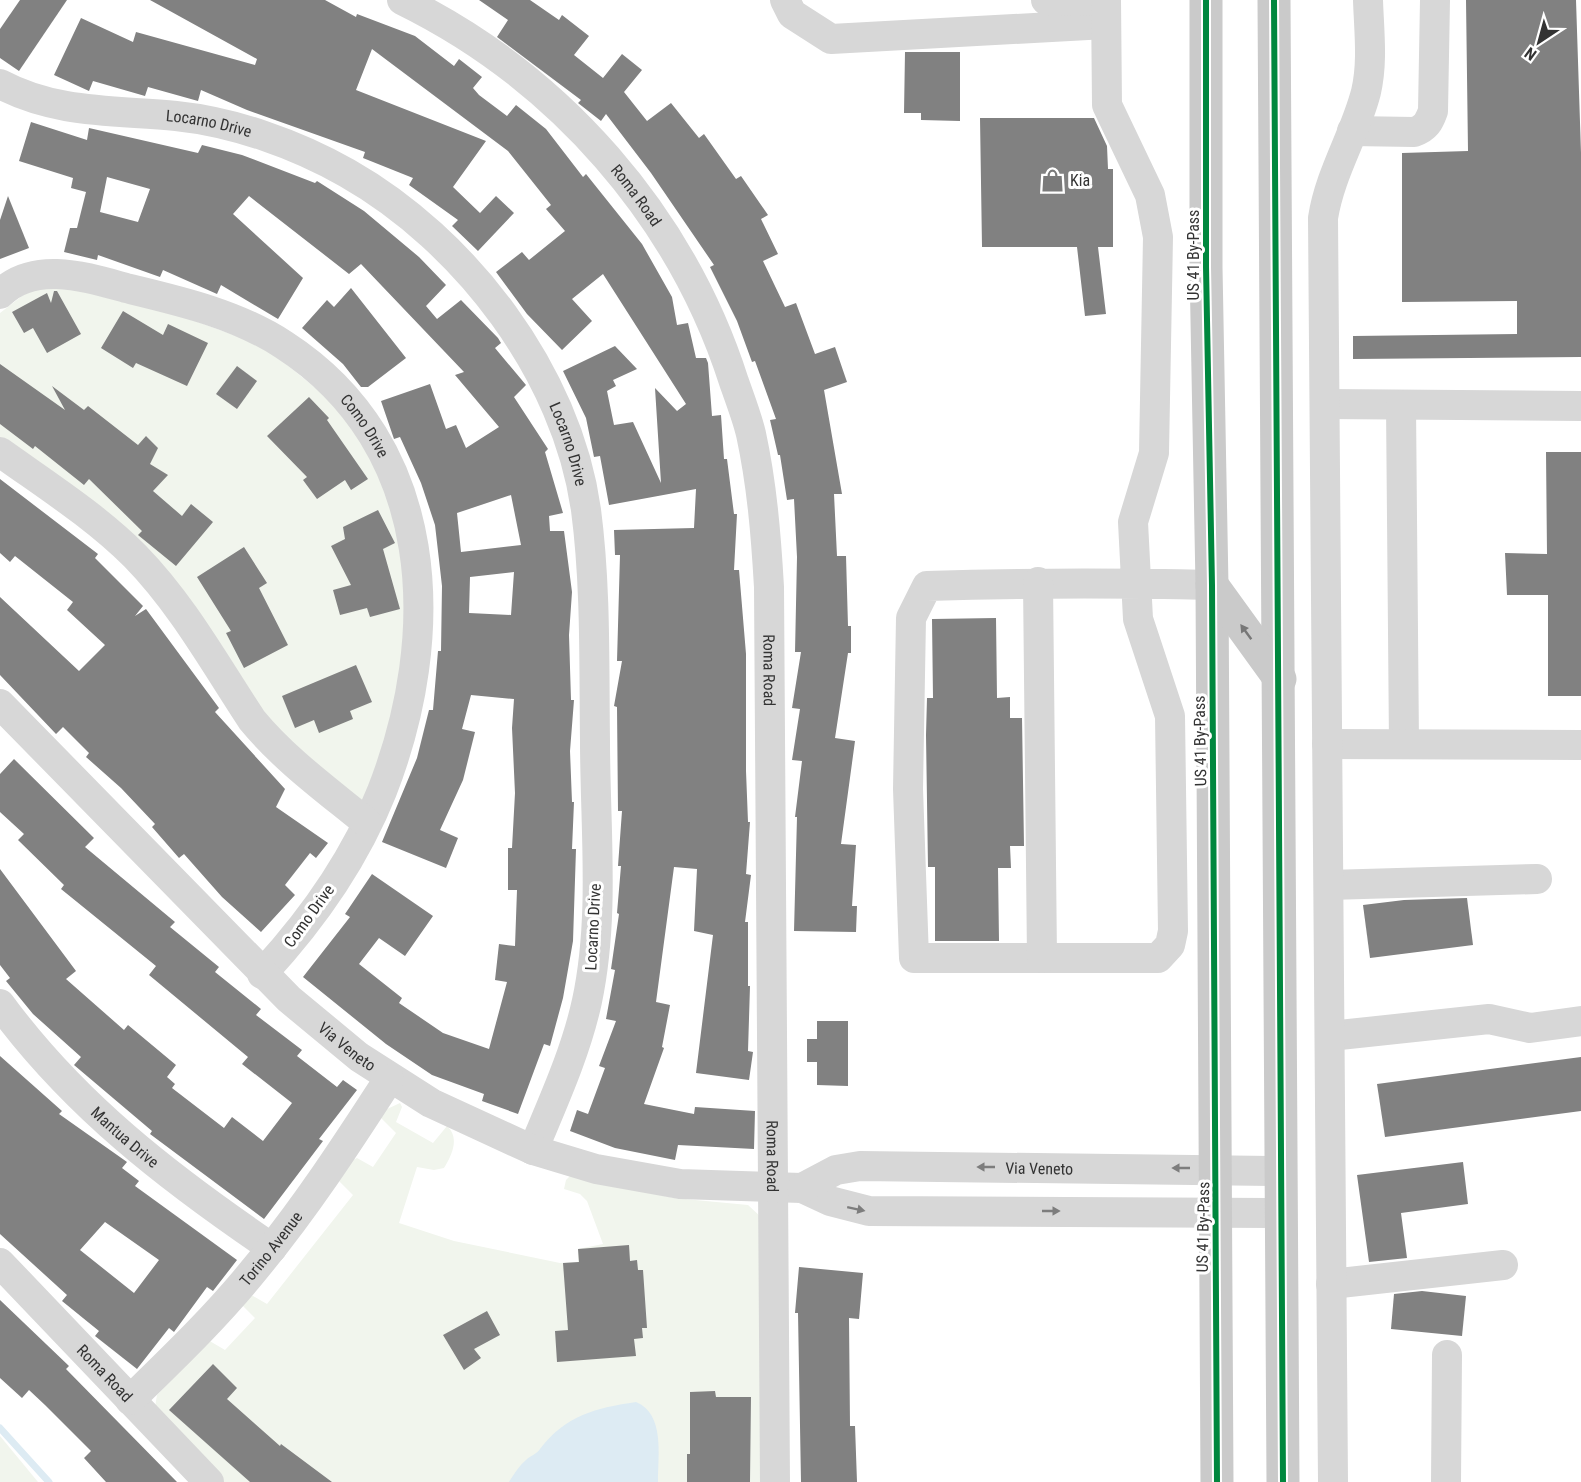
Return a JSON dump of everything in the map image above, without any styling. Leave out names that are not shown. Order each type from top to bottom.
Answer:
[{"type":"main road","name":"US 41 By-Pass","points":[[1206,0],[1206,267],[1212,585],[1218,1211],[1217,1482]]},
{"type":"main road","points":[[1254,0],[1257,298],[1276,360]]},
{"type":"main road","points":[[1274,0],[1280,679],[1283,1482]]},
{"type":"main road","points":[[1212,585],[1280,679]]},
{"type":"street","name":"Roma Road","points":[[402,0],[479,44],[525,78],[571,119],[610,160],[651,211],[690,273],[722,343],[750,432],[764,509],[769,587],[788,1187],[775,1482]]},
{"type":"street","points":[[785,0],[792,14],[831,39],[1106,8]]},
{"type":"street","points":[[1046,0],[1106,8]]},
{"type":"street","points":[[1334,1482],[1330,1284],[1323,218],[1328,191],[1365,94],[1370,67],[1368,0]]},
{"type":"street","points":[[1352,131],[1414,132],[1423,129],[1430,121],[1433,111],[1435,0]]},
{"type":"street","points":[[1106,8],[1107,105],[1150,195],[1158,237],[1154,453],[1133,522],[1135,584],[1138,619],[1170,716],[1173,931],[1170,945],[1158,958],[914,958],[908,789],[911,618],[927,586],[1038,582],[1135,584],[1212,585]]},
{"type":"street","name":"Locarno Drive","points":[[0,84],[35,100],[67,108],[177,116],[222,124],[273,140],[346,173],[403,210],[466,268],[518,336],[536,366],[560,419],[586,507],[594,638],[596,918],[592,974],[581,1024],[533,1150]]},
{"type":"street","name":"Como Drive","points":[[0,294],[26,278],[39,274],[68,274],[157,296],[258,330],[295,352],[332,384],[365,424],[385,456],[402,498],[414,541],[419,584],[414,659],[403,725],[393,759],[367,823],[322,900],[262,974]]},
{"type":"street","points":[[1325,404],[1581,406]]},
{"type":"street","points":[[1401,405],[1404,744]]},
{"type":"street","points":[[0,452],[92,518],[134,555],[172,599],[264,735],[288,759],[367,823]]},
{"type":"street","points":[[1038,582],[1042,958]]},
{"type":"street","name":"Via Veneto","points":[[0,704],[262,974],[328,1033],[389,1078],[474,1125],[533,1150],[596,1169],[643,1179],[718,1186],[788,1187],[849,1208],[869,1211],[1281,1213]]},
{"type":"street","points":[[1327,744],[1581,744]]},
{"type":"street","points":[[1329,885],[1537,879]]},
{"type":"street","name":"Mantua Drive","points":[[0,1004],[39,1055],[121,1136],[178,1183],[272,1248]]},
{"type":"street","points":[[1330,1036],[1489,1020],[1530,1028],[1581,1021]]},
{"type":"street","name":"Torino Avenue","points":[[130,1400],[213,1317],[272,1248],[346,1146],[389,1078]]},
{"type":"street","name":"Via Veneto","points":[[788,1187],[836,1170],[860,1166],[1281,1171]]},
{"type":"street","name":"Roma Road","points":[[0,1263],[209,1482]]},
{"type":"street","points":[[1330,1284],[1503,1265]]},
{"type":"street","points":[[1446,1482],[1447,1355]]},
{"type":"shaded area","points":[[62,286],[167,311],[264,346],[335,404],[360,435],[387,487],[408,566],[404,676],[373,791],[360,801],[293,752],[213,644],[0,441],[0,313],[31,289]]},
{"type":"shaded area","points":[[400,1103],[402,1107],[396,1122],[433,1143],[447,1126],[454,1141],[450,1158],[444,1168],[434,1170],[417,1167],[399,1223],[454,1241],[560,1263],[578,1262],[578,1249],[603,1244],[587,1201],[580,1194],[564,1189],[566,1180],[570,1176],[674,1198],[748,1205],[761,1217],[765,1482],[223,1482],[155,1407],[157,1395],[208,1340],[225,1350],[255,1318],[241,1304],[248,1293],[267,1304],[353,1195],[339,1181],[353,1160],[357,1158],[373,1167],[396,1133],[380,1117],[385,1110]]},
{"type":"shaded area","points":[[636,1402],[652,1416],[656,1425],[659,1448],[658,1482],[509,1482],[523,1462],[537,1452],[560,1428],[571,1421],[608,1407]]},
{"type":"shaded area","points":[[0,1436],[38,1482],[0,1482]]},
{"type":"building","points":[[20,0],[67,0],[19,71],[0,58],[0,29]]},
{"type":"building","points":[[150,0],[325,0],[356,17],[357,14],[415,36],[454,66],[459,59],[482,77],[473,88],[479,95],[507,116],[516,105],[546,129],[583,177],[586,174],[642,244],[672,297],[677,325],[688,323],[696,358],[706,358],[708,363],[712,416],[721,415],[724,459],[727,459],[734,514],[737,514],[734,570],[739,570],[746,654],[746,771],[748,822],[750,822],[746,874],[751,875],[745,922],[748,922],[748,986],[750,986],[748,1051],[753,1052],[749,1080],[696,1073],[713,935],[694,931],[697,869],[674,867],[656,1002],[670,1005],[662,1047],[664,1048],[644,1104],[694,1114],[695,1107],[755,1111],[754,1149],[678,1145],[675,1160],[615,1148],[570,1131],[577,1110],[588,1114],[605,1068],[599,1066],[616,1021],[606,1019],[615,970],[611,969],[619,914],[617,913],[621,866],[618,866],[622,811],[618,811],[617,707],[614,706],[622,661],[617,661],[620,555],[615,555],[614,530],[694,528],[696,489],[609,505],[600,456],[594,457],[586,418],[563,371],[615,346],[637,369],[613,380],[616,386],[607,391],[614,425],[633,422],[661,483],[655,388],[677,411],[686,404],[603,274],[572,299],[592,321],[562,350],[527,314],[496,272],[522,252],[529,260],[565,231],[546,209],[551,205],[508,151],[372,49],[356,90],[486,141],[453,187],[480,213],[496,196],[514,213],[478,251],[452,226],[458,220],[409,185],[413,178],[363,158],[365,152],[247,110],[201,90],[198,101],[148,87],[145,96],[93,81],[89,91],[54,75],[81,18],[133,42],[136,32],[255,65],[257,59]]},
{"type":"building","points":[[479,0],[530,0],[559,20],[562,15],[589,36],[574,55],[603,78],[622,54],[642,70],[624,92],[647,121],[671,103],[699,138],[704,134],[736,179],[741,176],[768,215],[761,219],[778,254],[763,261],[785,307],[796,303],[815,354],[835,347],[847,382],[824,390],[842,494],[834,494],[837,556],[846,556],[851,653],[848,653],[835,738],[855,741],[841,844],[856,845],[852,906],[857,906],[856,932],[794,931],[797,817],[795,817],[802,761],[792,760],[800,709],[792,708],[801,652],[795,652],[797,557],[794,499],[787,500],[780,455],[778,455],[770,420],[776,419],[755,361],[752,362],[737,321],[710,267],[714,265],[651,173],[606,114],[601,121],[578,103],[581,100],[497,37],[508,20]]},
{"type":"building","points":[[1466,0],[1576,0],[1581,153],[1581,357],[1353,359],[1353,336],[1517,334],[1517,301],[1402,302],[1402,153],[1468,151]]},
{"type":"building","points":[[905,52],[960,52],[960,121],[921,120],[921,113],[904,113]]},
{"type":"building","name":"Kia","points":[[980,118],[1094,118],[1107,146],[1108,169],[1113,169],[1113,247],[1098,247],[1106,314],[1085,316],[1077,247],[982,247]]},
{"type":"building","points":[[31,122],[87,140],[89,128],[198,153],[202,145],[242,155],[315,183],[317,181],[364,211],[419,257],[446,285],[426,306],[437,319],[461,300],[498,338],[501,343],[495,348],[526,385],[514,397],[548,449],[545,452],[563,513],[549,516],[550,531],[564,531],[572,592],[569,635],[571,700],[574,700],[570,751],[572,802],[574,802],[572,849],[576,849],[573,941],[563,998],[550,1046],[544,1044],[518,1114],[482,1101],[484,1094],[432,1075],[386,1044],[303,977],[350,917],[345,914],[372,874],[433,916],[405,956],[379,938],[359,964],[402,998],[399,1003],[443,1033],[489,1049],[507,982],[495,980],[499,944],[515,946],[517,890],[508,890],[508,848],[512,848],[515,793],[512,728],[514,699],[471,695],[462,729],[475,732],[463,780],[440,830],[458,838],[446,868],[382,842],[417,758],[429,710],[433,710],[438,651],[441,651],[442,586],[435,525],[421,483],[400,437],[394,439],[381,401],[430,384],[446,429],[456,425],[466,448],[499,427],[455,375],[464,372],[361,264],[349,274],[249,196],[233,214],[303,278],[278,319],[221,285],[217,294],[163,270],[160,277],[98,255],[97,260],[64,252],[70,228],[77,228],[86,192],[71,188],[73,178],[19,161]],"holes":[[[107,177],[150,189],[138,222],[100,212]],[[511,495],[521,545],[461,552],[457,513]],[[514,572],[511,615],[469,613],[470,577]]]},
{"type":"building","points":[[8,196],[29,248],[0,259],[0,220]]},
{"type":"building","points":[[351,288],[406,358],[368,387],[361,387],[343,364],[302,328],[327,300],[334,307]]},
{"type":"building","points":[[54,291],[57,291],[81,334],[47,353],[33,328],[24,333],[12,312],[47,293],[51,303]]},
{"type":"building","points":[[123,311],[163,335],[168,324],[208,343],[187,386],[136,363],[133,368],[101,348]]},
{"type":"building","points":[[0,364],[65,410],[52,386],[84,410],[88,406],[138,445],[146,436],[158,448],[150,464],[168,475],[153,491],[182,516],[191,504],[213,522],[176,566],[138,535],[142,531],[89,479],[84,485],[35,446],[33,449],[0,424]]},
{"type":"building","points":[[237,366],[257,381],[237,409],[216,394]]},
{"type":"building","points":[[309,397],[329,418],[327,420],[368,479],[351,490],[345,480],[317,499],[303,480],[307,477],[267,436]]},
{"type":"building","points":[[1546,452],[1581,452],[1581,696],[1548,696],[1548,595],[1507,595],[1505,553],[1547,554]]},
{"type":"building","points":[[0,479],[98,554],[95,558],[143,606],[135,616],[146,609],[219,708],[215,712],[285,789],[276,807],[328,843],[316,858],[310,853],[285,885],[295,895],[261,932],[222,897],[184,854],[179,858],[152,827],[155,824],[121,788],[86,757],[89,753],[63,727],[56,734],[0,675],[0,597],[79,671],[105,645],[67,610],[73,602],[15,556],[10,562],[0,553]]},
{"type":"building","points":[[378,510],[395,543],[383,549],[400,609],[370,617],[367,608],[340,615],[333,590],[351,585],[331,546],[345,539],[343,527]]},
{"type":"building","points":[[244,547],[267,583],[259,588],[288,645],[244,668],[226,633],[231,631],[197,577]]},
{"type":"building","points":[[996,618],[997,698],[1010,697],[1010,718],[1022,718],[1024,846],[1010,846],[1011,868],[998,868],[999,941],[935,941],[935,867],[928,867],[926,735],[927,698],[933,698],[932,619]]},
{"type":"building","points":[[356,665],[372,702],[350,711],[353,719],[319,733],[314,720],[295,728],[282,696]]},
{"type":"building","points":[[14,759],[94,838],[85,847],[175,922],[170,927],[219,967],[215,972],[261,1009],[256,1015],[302,1050],[297,1056],[337,1087],[343,1080],[357,1090],[319,1139],[323,1141],[264,1219],[150,1134],[152,1131],[74,1065],[81,1057],[33,1014],[6,981],[10,978],[0,965],[0,869],[76,971],[66,979],[124,1030],[128,1025],[176,1065],[167,1077],[175,1084],[172,1088],[224,1128],[232,1117],[263,1141],[292,1103],[242,1064],[248,1057],[149,975],[156,966],[61,889],[64,885],[18,840],[24,834],[0,812],[0,774]]},
{"type":"building","points":[[1467,898],[1473,945],[1370,958],[1363,905],[1404,900]]},
{"type":"building","points":[[817,1021],[848,1021],[848,1086],[817,1085],[817,1062],[807,1062],[807,1039],[817,1039]]},
{"type":"building","points":[[0,1056],[62,1111],[59,1114],[127,1162],[122,1168],[139,1181],[135,1186],[237,1260],[213,1291],[207,1287],[174,1332],[169,1328],[137,1369],[95,1336],[99,1331],[62,1301],[67,1295],[0,1234]],"holes":[[[105,1222],[159,1260],[134,1293],[80,1250]]]},
{"type":"building","points":[[1581,1057],[1581,1111],[1385,1137],[1377,1084]]},
{"type":"building","points":[[1463,1162],[1468,1204],[1401,1213],[1407,1258],[1369,1262],[1357,1175]]},
{"type":"building","points":[[629,1245],[630,1261],[637,1260],[638,1270],[643,1270],[647,1328],[642,1328],[643,1338],[634,1339],[636,1356],[557,1362],[555,1331],[568,1330],[563,1263],[579,1262],[578,1249]]},
{"type":"building","points":[[799,1267],[863,1273],[859,1319],[849,1318],[850,1426],[855,1426],[857,1482],[801,1482],[798,1313],[795,1313]]},
{"type":"building","points":[[1422,1291],[1466,1296],[1462,1336],[1391,1329],[1394,1294]]},
{"type":"building","points":[[0,1300],[69,1366],[66,1369],[177,1482],[106,1482],[84,1458],[91,1451],[45,1405],[29,1390],[22,1398],[0,1378]]},
{"type":"building","points":[[487,1311],[500,1335],[474,1349],[481,1358],[464,1370],[443,1335]]},
{"type":"building","points":[[213,1364],[237,1388],[227,1399],[280,1446],[281,1444],[332,1482],[250,1482],[169,1410]]},
{"type":"building","points":[[715,1391],[716,1397],[751,1397],[750,1482],[687,1482],[687,1454],[690,1454],[690,1392]]},
{"type":"waterway","points":[[0,1428],[49,1482]]},
{"type":"cycle path","points":[[1206,0],[1206,267],[1212,585],[1217,1482]]},
{"type":"cycle path","points":[[1274,0],[1283,1482]]},
{"type":"place","name":"Kia","points":[[1052,180]]}]
